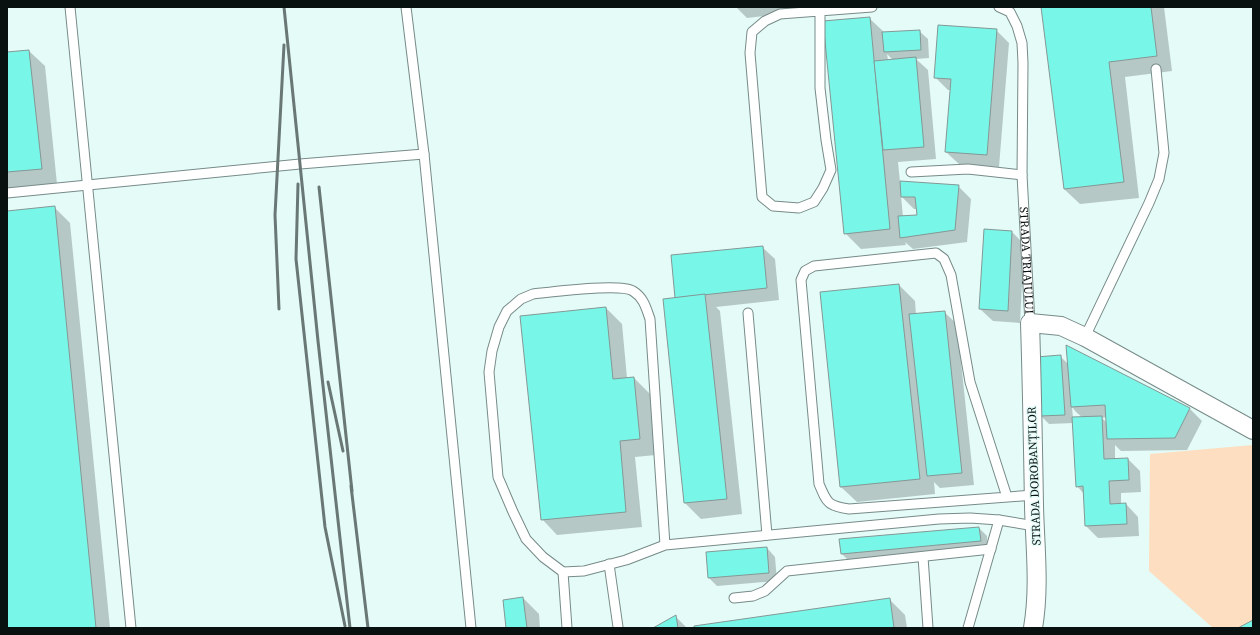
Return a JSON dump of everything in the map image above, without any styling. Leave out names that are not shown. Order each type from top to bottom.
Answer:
[{"type":"street","name":"STRADA TRIAJULUI","points":[[1030,323],[1061,326],[1085,337],[1253,430]]},
{"type":"street","name":"STRADA DOROBANȚILOR","points":[[1030,323],[1034,496],[1038,578],[1033,628]]},
{"type":"lane","points":[[70,7],[131,628]]},
{"type":"lane","points":[[406,7],[424,154],[471,628]]},
{"type":"lane","points":[[820,11],[820,88],[830,170],[823,188],[814,202],[799,208],[773,206],[762,197],[750,53],[752,32],[765,21],[780,14],[872,7]]},
{"type":"lane","name":"STRADA TRIAJULUI","points":[[999,7],[1010,12],[1017,26],[1022,43],[1022,175],[1030,323]]},
{"type":"lane","points":[[1085,337],[1149,204],[1159,178],[1164,153],[1156,69]]},
{"type":"lane","points":[[7,193],[424,154]]},
{"type":"lane","points":[[911,172],[968,170],[1022,175]]},
{"type":"lane","points":[[1007,497],[970,382],[951,275],[944,259],[936,253],[814,266],[805,271],[801,280],[819,484],[824,497],[830,503],[835,507],[849,509],[1034,496]]},
{"type":"lane","points":[[664,545],[650,320],[644,302],[632,290],[614,287],[533,294],[521,298],[507,311],[499,327],[492,351],[489,372],[498,477],[526,539],[543,557],[563,572],[584,571],[626,560],[664,545],[939,519],[970,518],[999,520],[1035,526]]},
{"type":"lane","points":[[748,313],[767,536]]},
{"type":"lane","points":[[968,628],[999,520]]},
{"type":"lane","points":[[734,598],[753,596],[765,591],[787,571],[923,557],[991,548]]},
{"type":"lane","points":[[923,557],[928,628]]},
{"type":"lane","points":[[609,564],[618,627]]},
{"type":"lane","points":[[563,572],[567,628]]},
{"type":"shaded area","points":[[1253,445],[1253,620],[1238,628],[1213,628],[1149,571],[1150,454]]},
{"type":"building","points":[[1041,7],[1151,7],[1157,56],[1109,62],[1124,182],[1064,189]]},
{"type":"building","points":[[870,17],[890,229],[844,234],[823,21]]},
{"type":"building","points":[[938,25],[997,29],[987,155],[945,152],[951,79],[934,78]]},
{"type":"building","points":[[920,30],[921,50],[884,52],[882,32]]},
{"type":"building","points":[[29,50],[42,169],[7,172],[7,52]]},
{"type":"building","points":[[916,57],[924,147],[883,150],[874,61]]},
{"type":"building","points":[[900,181],[959,185],[955,230],[900,238],[898,216],[917,215],[915,197],[901,197]]},
{"type":"building","points":[[55,206],[96,628],[7,628],[7,211]]},
{"type":"building","points":[[984,229],[1012,231],[1008,311],[979,309]]},
{"type":"building","points":[[763,246],[767,288],[675,298],[671,255]]},
{"type":"building","points":[[899,284],[920,479],[840,487],[820,292]]},
{"type":"building","points":[[705,294],[727,499],[684,503],[663,299]]},
{"type":"building","points":[[606,307],[613,379],[634,377],[640,439],[620,441],[626,512],[541,520],[520,316]]},
{"type":"building","points":[[945,311],[962,473],[927,476],[909,314]]},
{"type":"building","points":[[1066,345],[1190,408],[1175,438],[1107,439],[1105,405],[1071,407]]},
{"type":"building","points":[[1061,355],[1065,415],[1040,416],[1036,357]]},
{"type":"building","points":[[1102,416],[1104,459],[1128,458],[1129,480],[1109,481],[1110,504],[1126,503],[1127,524],[1085,526],[1083,486],[1076,487],[1072,417]]},
{"type":"building","points":[[979,527],[981,541],[841,554],[839,539]]},
{"type":"building","points":[[767,547],[769,573],[708,578],[706,552]]},
{"type":"building","points":[[523,597],[527,628],[506,628],[503,600]]},
{"type":"building","points":[[890,598],[894,628],[694,628],[694,626]]},
{"type":"building","points":[[676,615],[678,628],[653,628]]},
{"type":"building","points":[[1253,620],[1253,628],[1238,628]]},
{"type":"railway","points":[[284,7],[318,341],[350,628]]},
{"type":"railway","points":[[279,309],[275,215],[284,45]]},
{"type":"railway","points":[[298,184],[296,259],[325,527],[345,626]]},
{"type":"railway","points":[[319,187],[352,491]]},
{"type":"railway","points":[[328,382],[343,451]]},
{"type":"railway","points":[[351,486],[368,628]]}]
